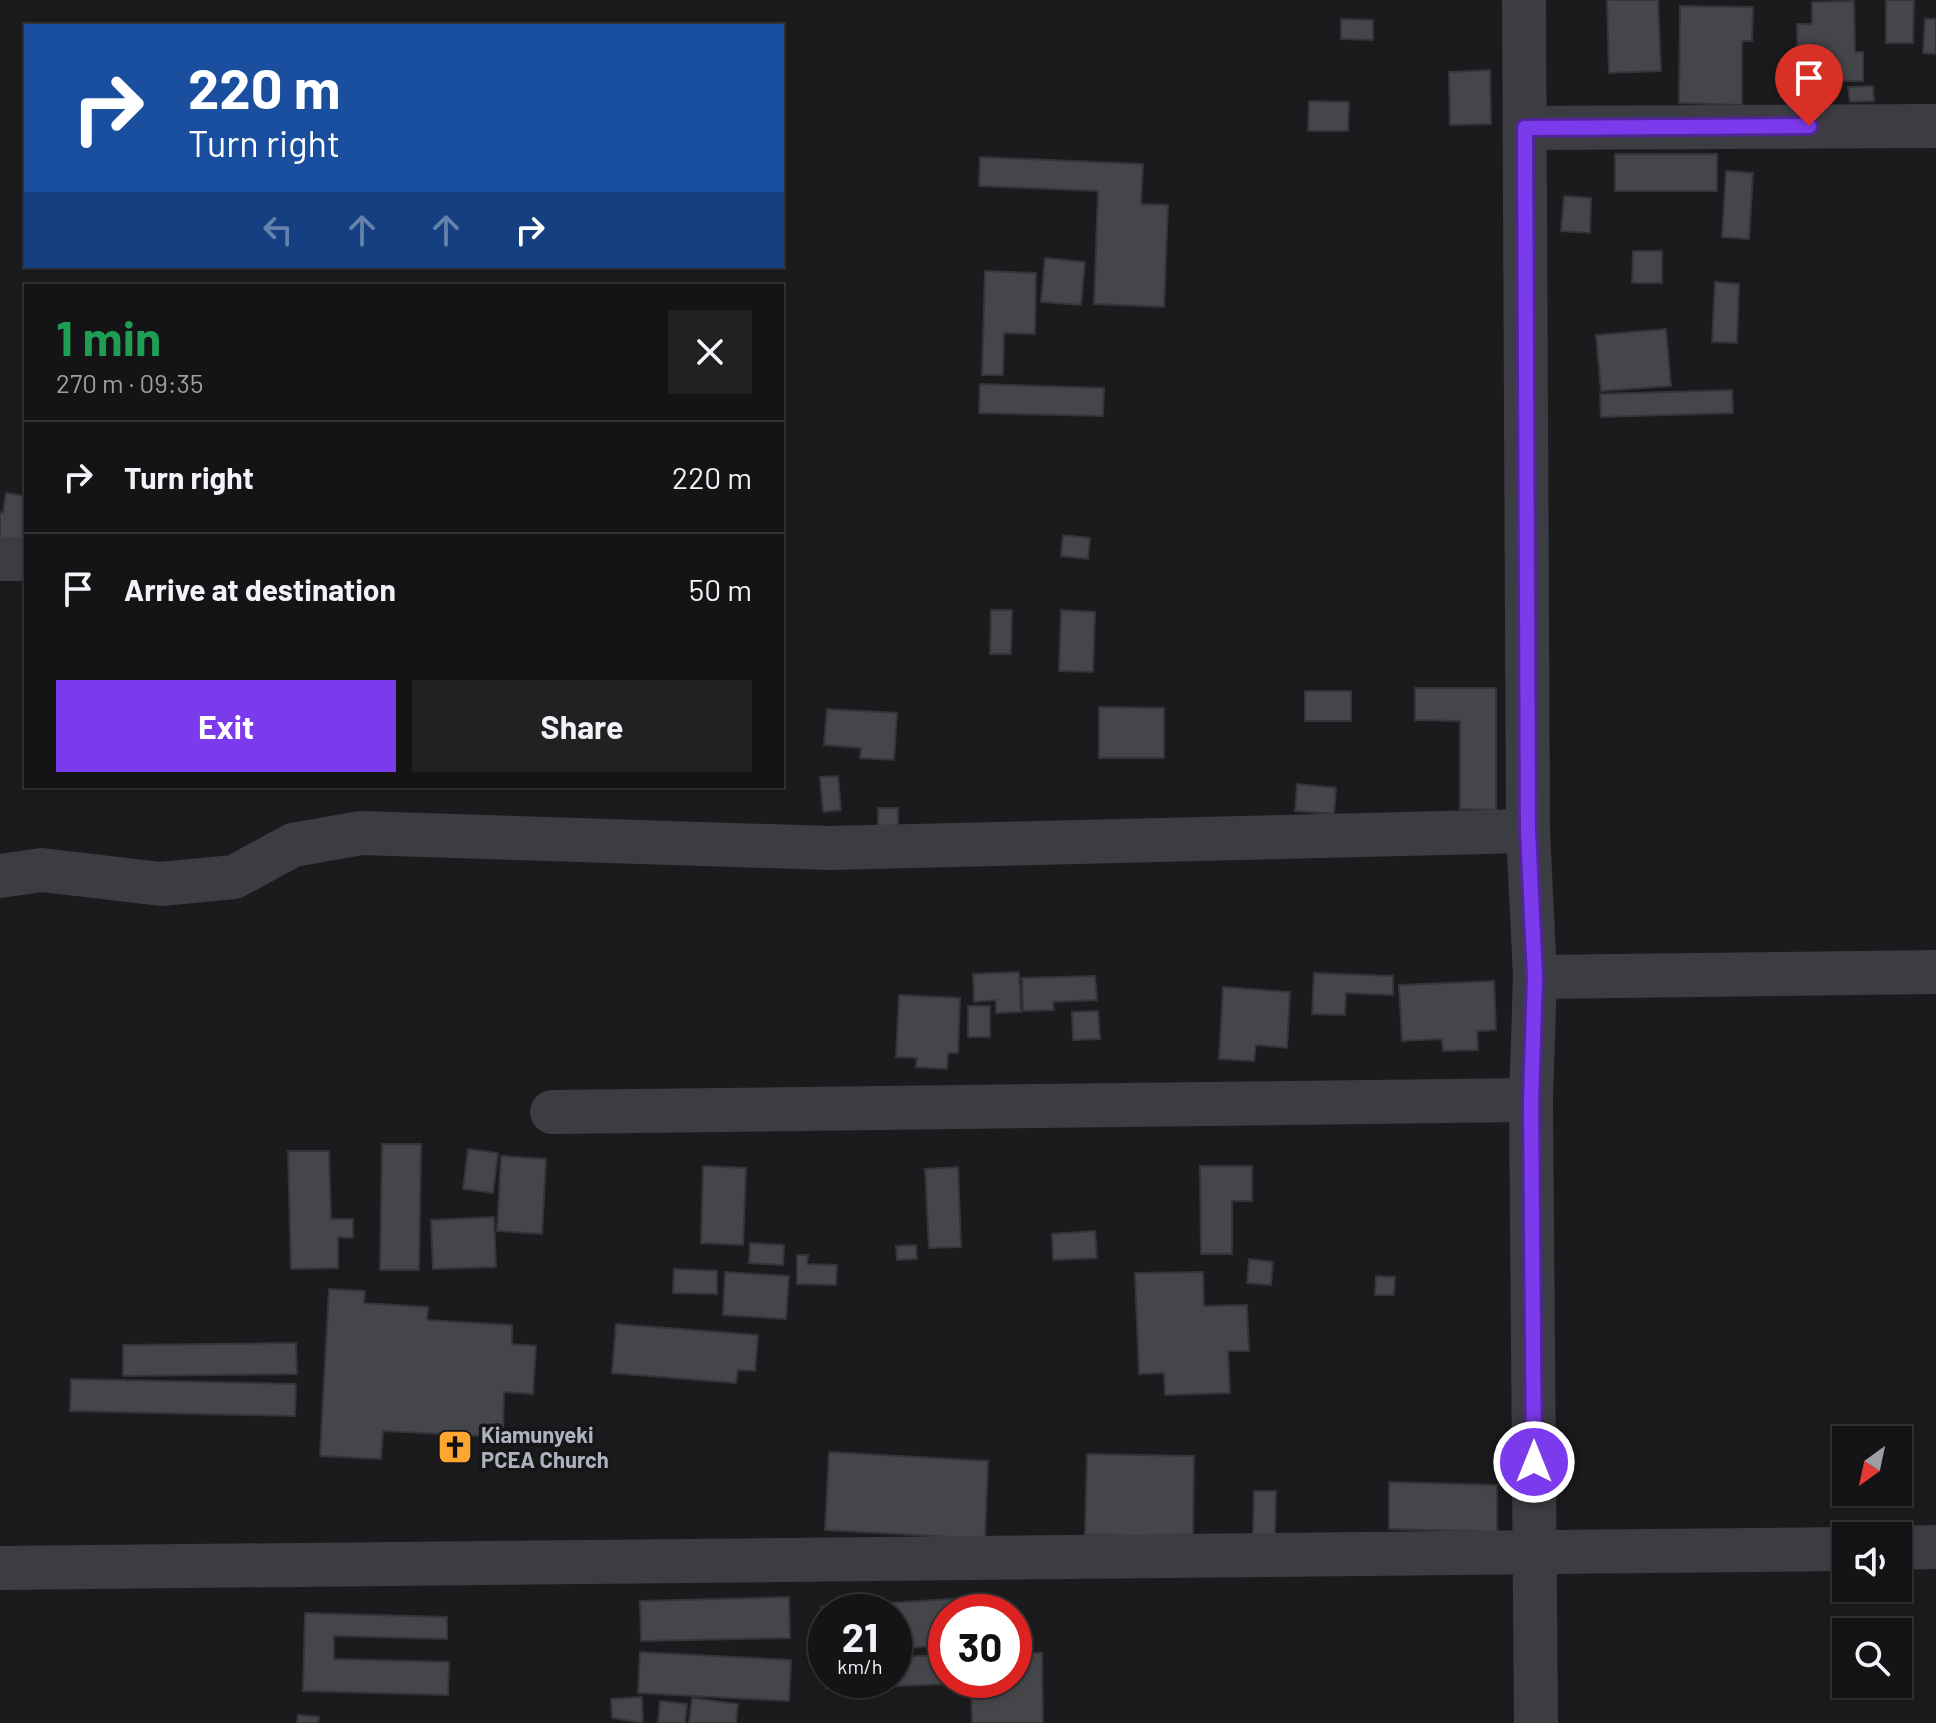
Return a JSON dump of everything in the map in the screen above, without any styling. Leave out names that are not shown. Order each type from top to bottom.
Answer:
[{"type":"street","points":[[1524,0],[1528,831],[1535,977],[1531,1100],[1536,1723]]},
{"type":"street","points":[[1525,128],[1936,126]]},
{"type":"street","points":[[0,559],[24,559]]},
{"type":"street","points":[[0,876],[42,870],[161,884],[234,877],[293,845],[361,833],[830,848],[1528,831]]},
{"type":"street","points":[[1535,977],[1936,972]]},
{"type":"street","points":[[552,1112],[1531,1100]]},
{"type":"street","points":[[1912,1548],[1936,1547]]},
{"type":"street","points":[[0,1568],[1832,1549]]},
{"type":"building","points":[[1607,0],[1658,0],[1661,71],[1609,73]]},
{"type":"building","points":[[1886,0],[1914,0],[1913,43],[1886,43]]},
{"type":"building","points":[[1854,1],[1855,52],[1863,52],[1863,81],[1798,81],[1797,24],[1812,24],[1812,2]]},
{"type":"building","points":[[1680,6],[1753,7],[1752,41],[1742,41],[1742,105],[1679,103]]},
{"type":"building","points":[[1341,19],[1373,20],[1373,40],[1341,39]]},
{"type":"building","points":[[1925,19],[1936,19],[1936,54],[1923,53]]},
{"type":"building","points":[[1490,70],[1491,124],[1450,125],[1449,72]]},
{"type":"building","points":[[1873,86],[1874,101],[1850,102],[1848,87]]},
{"type":"building","points":[[1309,101],[1349,102],[1348,131],[1308,131]]},
{"type":"building","points":[[1615,154],[1717,154],[1717,191],[1615,191]]},
{"type":"building","points":[[980,157],[1143,164],[1141,204],[1168,205],[1164,307],[1094,304],[1098,191],[979,186]]},
{"type":"building","points":[[1726,171],[1753,173],[1749,239],[1722,237]]},
{"type":"building","points":[[1564,196],[1591,198],[1590,233],[1561,231]]},
{"type":"building","points":[[1633,251],[1662,251],[1662,283],[1632,283]]},
{"type":"building","points":[[1045,258],[1085,262],[1081,305],[1041,302]]},
{"type":"building","points":[[985,271],[1036,273],[1035,334],[1004,333],[1003,375],[982,375]]},
{"type":"building","points":[[1715,282],[1739,284],[1737,343],[1712,342]]},
{"type":"building","points":[[1666,329],[1671,386],[1601,391],[1596,335]]},
{"type":"building","points":[[980,384],[1104,388],[1103,416],[979,413]]},
{"type":"building","points":[[1732,390],[1733,413],[1601,417],[1600,394]]},
{"type":"building","points":[[6,493],[24,496],[24,543],[0,541],[0,512],[3,513]]},
{"type":"building","points":[[1063,535],[1090,538],[1088,559],[1061,556]]},
{"type":"building","points":[[991,610],[1012,610],[1011,654],[990,654]]},
{"type":"building","points":[[1061,610],[1095,612],[1093,672],[1059,671]]},
{"type":"building","points":[[1415,688],[1496,688],[1496,810],[1460,809],[1460,721],[1415,720]]},
{"type":"building","points":[[1305,691],[1351,691],[1351,721],[1305,721]]},
{"type":"building","points":[[1099,707],[1164,708],[1164,758],[1099,758]]},
{"type":"building","points":[[827,709],[897,713],[894,760],[860,758],[861,748],[824,745]]},
{"type":"building","points":[[838,776],[841,810],[823,812],[820,777]]},
{"type":"building","points":[[1297,784],[1336,788],[1334,814],[1295,811]]},
{"type":"building","points":[[878,808],[898,808],[898,829],[878,829]]},
{"type":"building","points":[[1019,972],[1021,1012],[996,1013],[996,1000],[974,1002],[973,974]]},
{"type":"building","points":[[1314,973],[1393,976],[1393,995],[1346,993],[1345,1015],[1312,1014]]},
{"type":"building","points":[[1095,976],[1097,1000],[1053,1002],[1054,1010],[1023,1011],[1022,978]]},
{"type":"building","points":[[1494,981],[1496,1030],[1477,1031],[1478,1050],[1443,1051],[1442,1039],[1402,1041],[1399,985]]},
{"type":"building","points":[[1223,987],[1290,992],[1287,1048],[1256,1045],[1254,1061],[1219,1059]]},
{"type":"building","points":[[899,995],[960,998],[958,1053],[948,1053],[947,1069],[916,1067],[917,1058],[896,1057]]},
{"type":"building","points":[[968,1006],[990,1006],[990,1037],[968,1037]]},
{"type":"building","points":[[1098,1011],[1100,1039],[1073,1040],[1072,1012]]},
{"type":"building","points":[[382,1144],[421,1144],[419,1270],[380,1270]]},
{"type":"building","points":[[468,1149],[498,1153],[493,1193],[463,1189]]},
{"type":"building","points":[[288,1151],[329,1151],[331,1219],[353,1219],[353,1238],[338,1237],[338,1268],[291,1269]]},
{"type":"building","points":[[501,1156],[546,1159],[542,1234],[497,1231]]},
{"type":"building","points":[[703,1166],[746,1168],[743,1245],[701,1243]]},
{"type":"building","points":[[1200,1166],[1252,1166],[1252,1201],[1232,1201],[1232,1254],[1201,1254]]},
{"type":"building","points":[[958,1167],[961,1247],[929,1248],[925,1169]]},
{"type":"building","points":[[494,1217],[496,1267],[433,1269],[431,1220]]},
{"type":"building","points":[[1095,1231],[1097,1258],[1053,1260],[1052,1234]]},
{"type":"building","points":[[750,1243],[784,1245],[783,1265],[749,1263]]},
{"type":"building","points":[[916,1245],[917,1259],[897,1260],[896,1246]]},
{"type":"building","points":[[797,1255],[808,1255],[807,1264],[837,1265],[836,1285],[797,1284]]},
{"type":"building","points":[[1249,1259],[1273,1262],[1271,1285],[1247,1283]]},
{"type":"building","points":[[674,1269],[717,1271],[717,1294],[673,1293]]},
{"type":"building","points":[[725,1272],[789,1276],[786,1319],[723,1315]]},
{"type":"building","points":[[1203,1272],[1204,1306],[1247,1305],[1249,1351],[1228,1351],[1230,1393],[1165,1395],[1164,1373],[1139,1374],[1135,1273]]},
{"type":"building","points":[[1376,1276],[1395,1277],[1394,1295],[1375,1295]]},
{"type":"building","points":[[329,1289],[365,1291],[364,1303],[428,1307],[427,1320],[512,1325],[512,1344],[536,1346],[533,1394],[504,1392],[503,1437],[383,1431],[381,1459],[320,1456]]},
{"type":"building","points":[[616,1324],[758,1335],[755,1371],[738,1370],[736,1383],[612,1373]]},
{"type":"building","points":[[296,1343],[297,1374],[123,1376],[123,1345]]},
{"type":"building","points":[[71,1379],[296,1384],[295,1416],[70,1411]]},
{"type":"building","points":[[829,1452],[988,1461],[985,1539],[825,1530]]},
{"type":"building","points":[[1087,1454],[1194,1456],[1193,1537],[1085,1535]]},
{"type":"building","points":[[1389,1482],[1497,1485],[1497,1532],[1389,1529]]},
{"type":"building","points":[[1254,1491],[1276,1491],[1275,1534],[1253,1534]]},
{"type":"building","points":[[789,1597],[790,1638],[641,1641],[640,1601]]},
{"type":"building","points":[[928,1600],[928,1646],[912,1648],[912,1601]]},
{"type":"building","points":[[305,1613],[447,1617],[447,1639],[334,1636],[334,1659],[449,1662],[448,1695],[303,1691]]},
{"type":"building","points":[[640,1652],[791,1660],[789,1701],[638,1693]]},
{"type":"building","points":[[1032,1653],[1042,1653],[1043,1723],[972,1723],[971,1698],[1032,1698]]},
{"type":"building","points":[[912,1656],[928,1656],[928,1685],[912,1685]]},
{"type":"building","points":[[642,1697],[643,1723],[612,1718],[611,1699]]},
{"type":"building","points":[[692,1698],[738,1704],[736,1723],[689,1723]]},
{"type":"building","points":[[660,1701],[687,1704],[685,1723],[658,1723]]},
{"type":"building","points":[[298,1715],[319,1717],[318,1723],[297,1723]]},
{"type":"place","name":"Kiamunyeki PCEA Church","points":[[455,1447]]},
{"type":"route","points":[[1534,1462],[1531,1100],[1535,977],[1528,831],[1525,128],[1809,126]]}]
